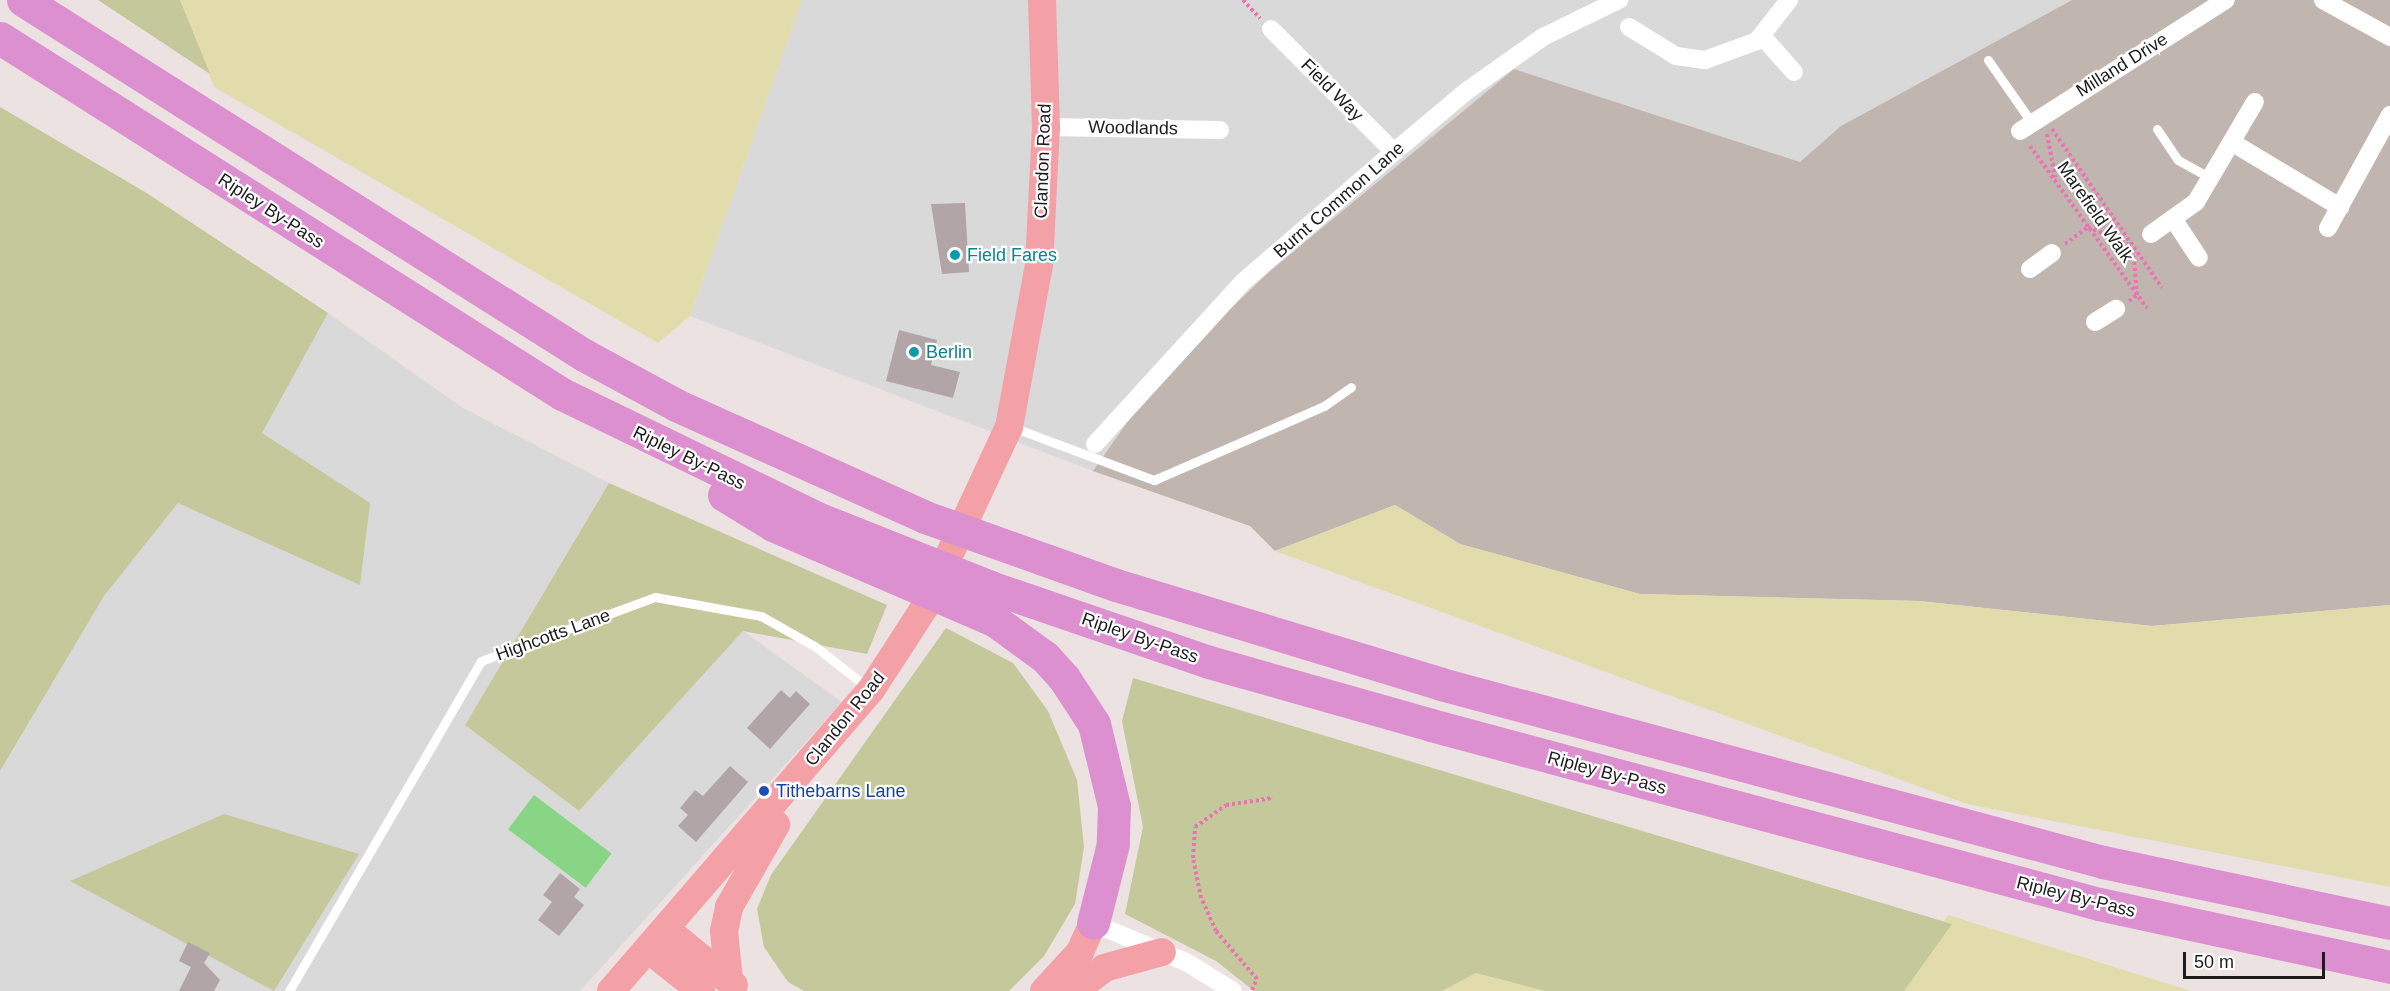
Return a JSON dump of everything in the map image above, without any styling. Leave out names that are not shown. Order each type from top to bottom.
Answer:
[{"type":"highway","points":[[23,0],[584,355],[676,405],[925,516],[1116,585],[1442,684],[2103,862],[2390,923]]},
{"type":"highway","name":"Ripley By-Pass","points":[[0,38],[469,340],[655,443],[822,520],[958,575],[1209,662],[2088,902],[2390,968]]},
{"type":"highway","points":[[655,443],[718,492],[773,525],[966,606],[1022,639],[1058,671],[1094,724],[1114,806],[1113,844],[1093,923]]},
{"type":"main road","name":"Clandon Road","points":[[612,991],[805,770],[871,690],[897,652],[950,559],[1006,433],[1039,266],[1046,127],[1042,0]]},
{"type":"main road","points":[[735,986],[724,931],[729,907],[805,770]]},
{"type":"main road","points":[[1044,991],[1080,952],[1093,923]]},
{"type":"main road","points":[[657,939],[735,986]]},
{"type":"main road","points":[[657,939],[700,991]]},
{"type":"main road","points":[[1075,991],[1104,968],[1162,952]]},
{"type":"street","name":"Burnt Common Lane","points":[[1088,448],[1244,281],[1394,152],[1468,90],[1543,37],[1619,0]]},
{"type":"street","points":[[1629,27],[1676,56],[1705,60],[1762,36],[1789,0]]},
{"type":"street","name":"Milland Drive","points":[[2032,123],[2226,0]]},
{"type":"street","points":[[2323,0],[2390,37]]},
{"type":"street","name":"Field Way","points":[[1270,29],[1394,152]]},
{"type":"street","points":[[1762,36],[1794,72]]},
{"type":"street","points":[[2151,234],[2174,220],[2196,202],[2233,143],[2254,102]]},
{"type":"street","points":[[2328,228],[2390,115]]},
{"type":"street","name":"Woodlands","points":[[1046,127],[1220,130]]},
{"type":"street","points":[[2233,143],[2340,207]]},
{"type":"street","points":[[2174,220],[2199,258]]},
{"type":"street","points":[[2030,268],[2052,253]]},
{"type":"street","points":[[2095,322],[2116,309]]},
{"type":"street","points":[[1093,923],[1162,952],[1233,991]]},
{"type":"lane","points":[[1988,60],[2032,123]]},
{"type":"lane","points":[[2157,129],[2178,160],[2211,178]]},
{"type":"lane","points":[[1006,433],[1088,448],[1154,480],[1324,406],[1351,387]]},
{"type":"lane","name":"Highcotts Lane","points":[[290,991],[481,661],[655,597],[761,616],[816,647],[871,690]]},
{"type":"path","points":[[1243,0],[1270,29]]},
{"type":"path","points":[[2032,123],[2056,180]]},
{"type":"path","name":"Marefield Walk","points":[[2032,123],[2056,180],[2148,308]]},
{"type":"path","name":"Marefield Walk","points":[[2032,123],[2133,246],[2162,288]]},
{"type":"path","points":[[2052,253],[2088,227],[2133,246]]},
{"type":"path","points":[[2133,246],[2151,234]]},
{"type":"path","points":[[2133,246],[2137,295]]},
{"type":"path","points":[[1252,991],[1257,979],[1216,931],[1201,898],[1192,858],[1195,827],[1226,805],[1272,798]]},
{"type":"shaded area","points":[[180,0],[802,0],[690,316],[658,343],[214,87]]},
{"type":"shaded area","points":[[802,0],[2072,0],[1842,126],[1800,162],[1514,69],[1270,271],[1158,378],[1093,471],[690,316]]},
{"type":"shaded area","points":[[2072,0],[2390,0],[2390,605],[2152,626],[1919,601],[1640,594],[1460,544],[1395,505],[1275,551],[1250,526],[1093,471],[1158,378],[1270,271],[1514,69],[1800,162],[1841,126]]},
{"type":"shaded area","points":[[328,313],[463,408],[609,483],[465,725],[579,811],[743,631],[842,702],[580,991],[0,991],[0,771],[104,596]]},
{"type":"shaded area","points":[[1395,505],[1460,544],[1640,594],[1919,601],[2152,626],[2390,605],[2390,887],[1967,804],[1275,551]]},
{"type":"shaded area","points":[[1948,915],[2191,991],[1899,991]]},
{"type":"shaded area","points":[[1476,973],[1545,991],[1442,991]]},
{"type":"green space","points":[[98,0],[180,0],[210,74]]},
{"type":"green space","points":[[0,107],[145,192],[328,313],[262,433],[370,503],[360,585],[178,503],[104,596],[0,771]]},
{"type":"green space","points":[[609,483],[887,605],[867,654],[743,631],[579,811],[465,725]]},
{"type":"green space","points":[[946,628],[1013,663],[1048,711],[1077,780],[1084,847],[1075,904],[1044,956],[1009,991],[804,991],[788,982],[764,947],[757,909],[771,875]]},
{"type":"green space","points":[[1133,678],[1952,924],[1904,991],[1545,991],[1476,973],[1442,991],[1254,991],[1216,961],[1125,914],[1143,827],[1122,721]]},
{"type":"green space","points":[[534,795],[611,853],[586,888],[508,829]]},
{"type":"green space","points":[[224,814],[359,854],[274,991],[70,881]]},
{"type":"building","name":"Field Fares","points":[[965,203],[969,272],[942,274],[931,204]]},
{"type":"building","name":"Berlin","points":[[899,330],[937,340],[931,365],[960,372],[953,398],[886,381]]},
{"type":"building","points":[[781,690],[790,698],[796,691],[810,704],[770,749],[747,728]]},
{"type":"building","points":[[730,766],[748,782],[696,842],[678,826],[688,815],[680,808],[695,790],[703,796]]},
{"type":"building","points":[[560,873],[580,889],[574,897],[584,905],[559,936],[538,920],[552,902],[543,895]]},
{"type":"building","points":[[188,942],[210,953],[204,963],[220,980],[214,991],[179,991],[191,967],[179,961]]},
{"type":"place","name":"Field Fares","points":[[955,255]]},
{"type":"place","name":"Berlin","points":[[914,352]]},
{"type":"place","name":"Tithebarns Lane","points":[[764,791]]}]
